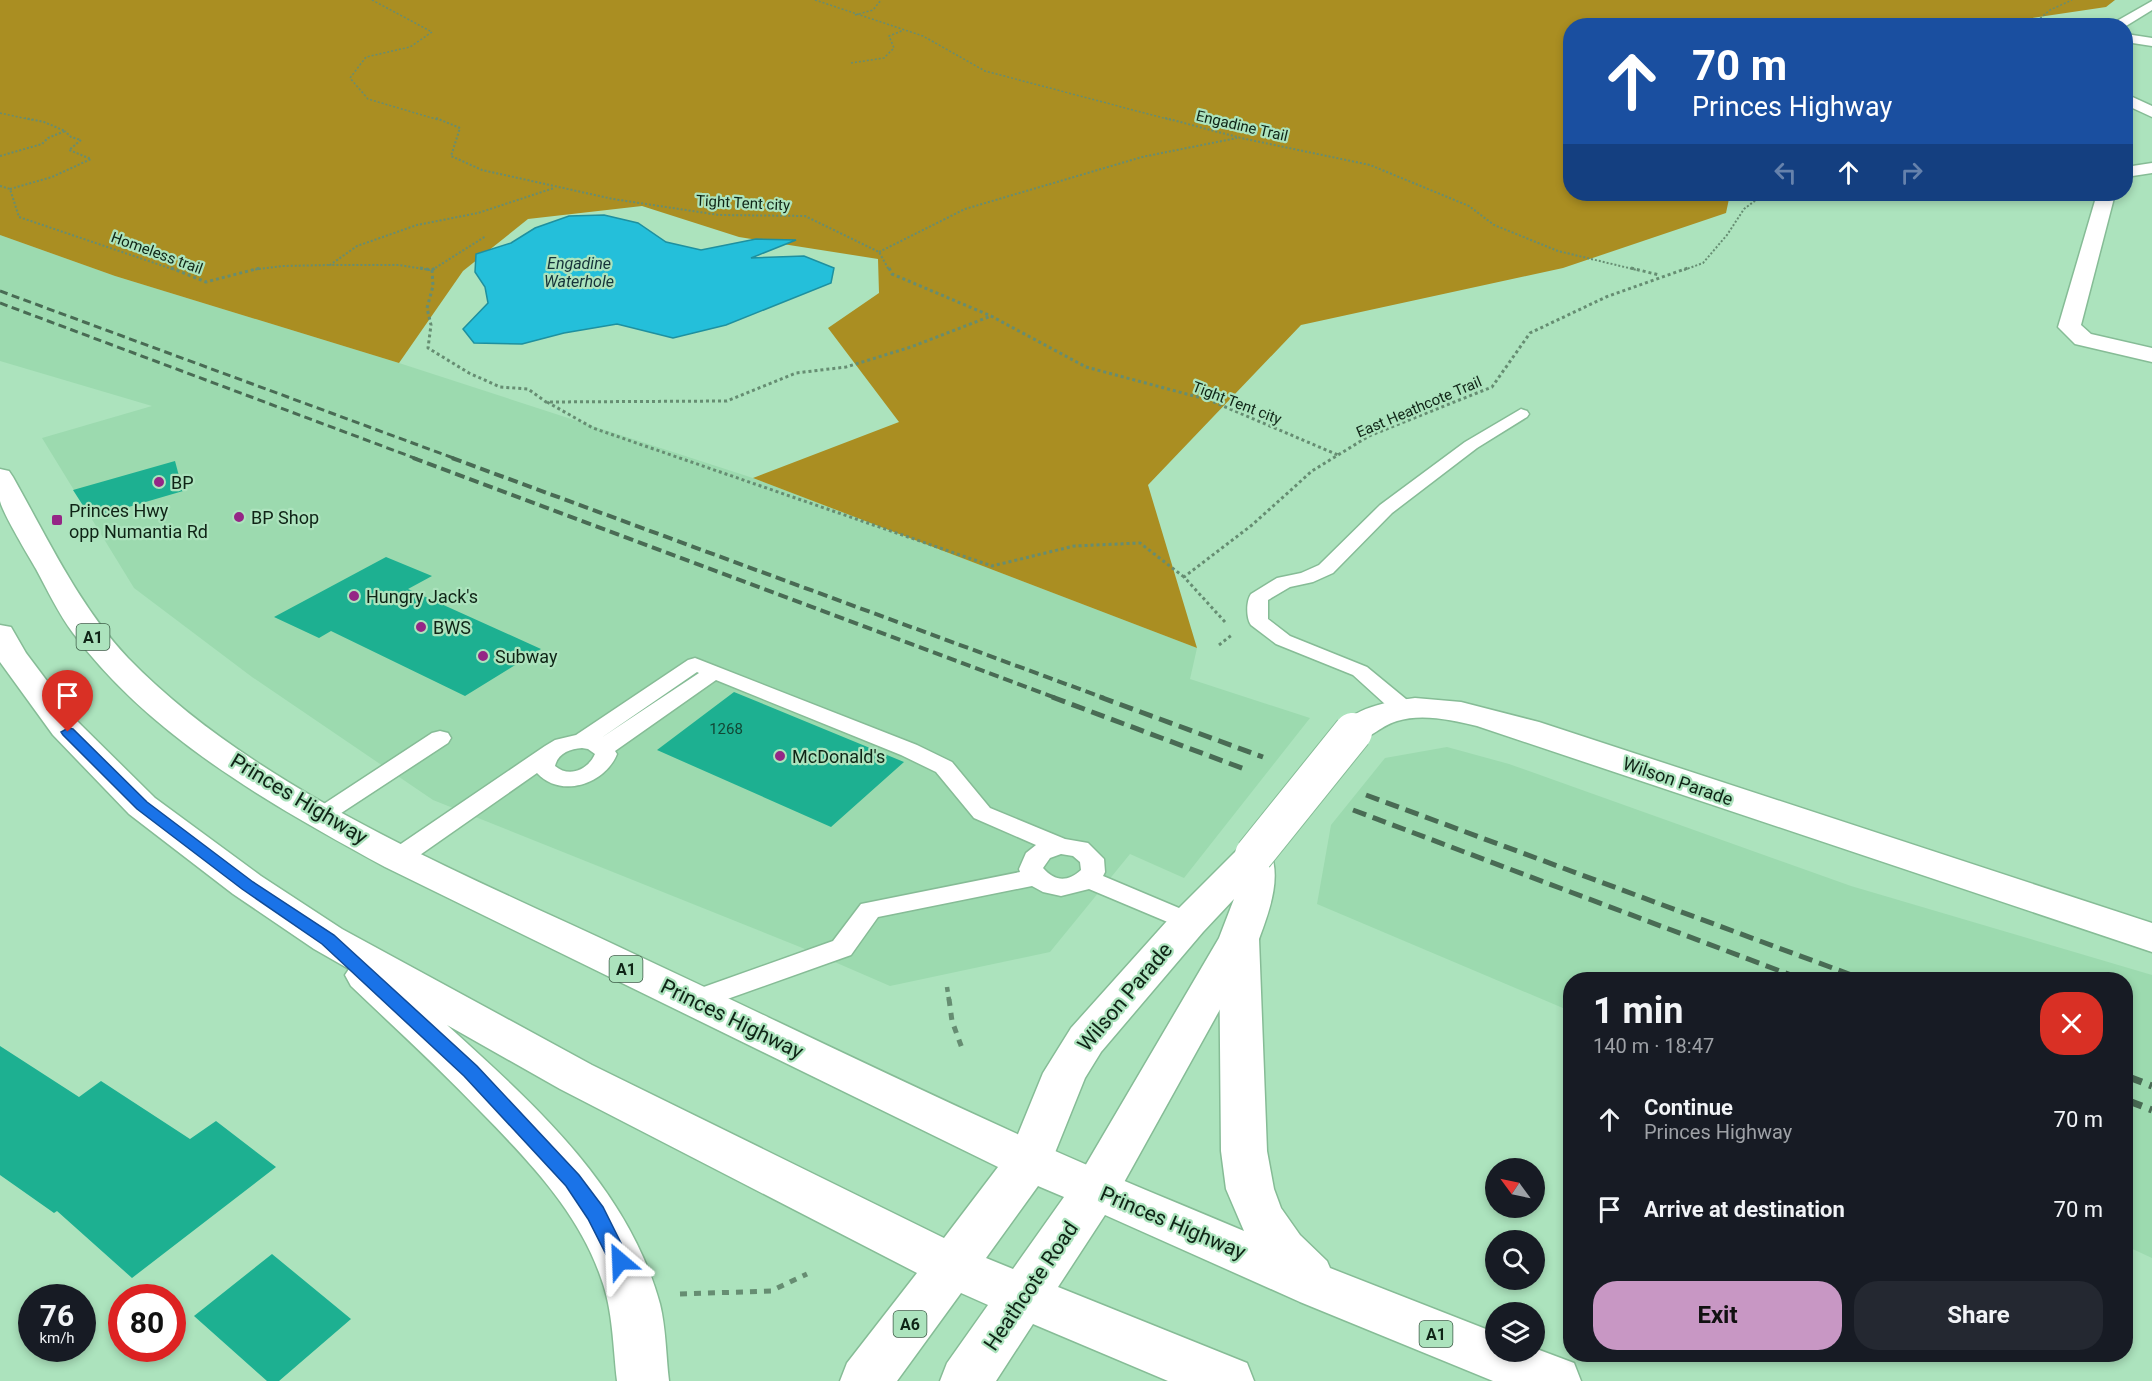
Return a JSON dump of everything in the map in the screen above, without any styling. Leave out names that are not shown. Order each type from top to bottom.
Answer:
[{"type":"main road","points":[[2129,18],[2152,5]]},
{"type":"main road","points":[[2133,39],[2152,42]]},
{"type":"main road","points":[[2133,102],[2152,112]]},
{"type":"main road","points":[[2133,171],[2152,168]]},
{"type":"main road","points":[[2104,201],[2069,327],[2083,339],[2152,356]]},
{"type":"main road","name":"Princes Highway","points":[[0,477],[84,627],[130,677],[206,741],[321,816],[398,858],[1030,1161],[1318,1286],[1555,1381]]},
{"type":"main road","points":[[0,634],[11,655],[65,728],[142,806],[247,885],[328,939],[576,1077],[953,1267],[1228,1381]]},
{"type":"main road","name":"Wilson Parade","points":[[1030,1161],[1065,1073],[1086,1040],[1189,922],[1254,855],[1353,732],[1366,721],[1404,709],[1431,707],[1460,710],[1527,729],[1827,832],[2152,938]]},
{"type":"main road","points":[[1095,1190],[1239,939],[1254,898],[1254,855]]},
{"type":"main road","points":[[328,939],[470,1071],[572,1180],[596,1213],[626,1276],[635,1307],[643,1381]]},
{"type":"main road","points":[[1239,939],[1244,1151],[1250,1189],[1262,1219],[1283,1250],[1318,1286]]},
{"type":"main road","name":"A6","points":[[866,1381],[1030,1161]]},
{"type":"main road","name":"Heathcote Road","points":[[966,1381],[1095,1190]]},
{"type":"lane","points":[[1404,709],[1360,671],[1283,640],[1258,621],[1258,598],[1284,582],[1306,578],[1326,568],[1386,509],[1471,446],[1521,414]]},
{"type":"lane","points":[[582,741],[695,663],[909,750],[944,767],[982,813],[1061,846],[1080,849],[1092,859],[1093,872],[1088,879],[1071,887],[1060,888],[1049,886],[1035,877],[1031,869],[1036,855],[1043,850],[1061,846]]},
{"type":"lane","points":[[603,749],[714,672]]},
{"type":"lane","points":[[321,816],[440,738]]},
{"type":"lane","points":[[398,858],[562,745],[582,741],[599,744],[606,754],[605,761],[600,767],[572,779],[561,779],[547,772],[544,767],[548,755]]},
{"type":"lane","points":[[693,1001],[842,948],[870,910],[1035,877]]},
{"type":"lane","points":[[1088,879],[1189,922]]},
{"type":"path","name":"Tight Tent city","points":[[372,0],[432,32],[411,47],[366,57],[350,78],[368,99],[428,115],[460,128],[452,156],[471,165],[482,170],[556,187],[719,215],[806,216],[879,252],[892,274],[992,316],[1086,367],[1209,400],[1338,455]]},
{"type":"path","name":"Engadine Trail","points":[[816,0],[905,30],[943,46],[962,59],[985,70],[1241,138],[1370,165],[1469,206],[1494,225],[1558,251],[1661,276]]},
{"type":"path","points":[[855,15],[873,10],[880,0]]},
{"type":"path","points":[[2040,18],[2050,10],[2072,0]]},
{"type":"path","points":[[850,63],[884,58],[894,48],[889,36],[905,30]]},
{"type":"path","points":[[0,113],[44,122],[65,131],[71,137],[81,140],[69,150],[91,159],[76,168],[35,183],[10,189],[0,186]]},
{"type":"path","points":[[0,156],[42,144],[48,138],[65,131]]},
{"type":"path","points":[[879,252],[965,209],[1142,157],[1241,138]]},
{"type":"path","points":[[330,265],[357,246],[417,225],[478,213],[556,187]]},
{"type":"path","name":"Homeless trail","points":[[10,189],[19,217],[155,262],[206,282],[240,270],[296,263],[330,265]]},
{"type":"path","name":"East Heathcote Trail","points":[[1184,577],[1252,525],[1312,471],[1369,436],[1492,387],[1530,333],[1606,297],[1702,263],[1727,235],[1744,209],[1755,201]]},
{"type":"path","points":[[330,265],[399,265],[432,270],[486,236]]},
{"type":"path","points":[[432,270],[433,286],[427,308],[431,325],[428,348],[469,373],[500,387],[528,389],[546,402],[593,428],[992,566],[1074,546],[1140,543],[1184,577],[1236,632]]},
{"type":"path","points":[[546,402],[614,399],[727,401],[796,373],[846,367],[911,347],[992,316]]},
{"type":"path","points":[[947,987],[952,1021],[963,1051]]},
{"type":"path","points":[[673,1294],[771,1291],[807,1274]]},
{"type":"shaded area","points":[[0,0],[2115,0],[2106,7],[2033,18],[1563,18],[1563,201],[1729,201],[1726,213],[1563,268],[1301,325],[1148,485],[1197,648],[753,478],[899,422],[828,328],[879,293],[878,259],[739,237],[642,206],[528,219],[463,271],[399,363],[115,276],[0,235]]},
{"type":"shaded area","points":[[0,235],[115,276],[399,363],[753,478],[1197,648],[1190,679],[1310,718],[1184,878],[1130,854],[1050,952],[890,986],[800,947],[433,800],[252,677],[134,588],[42,438],[152,406],[0,361]]},
{"type":"shaded area","points":[[1447,747],[1509,764],[1851,886],[2152,975],[2152,1258],[2133,1249],[2133,972],[1563,972],[1563,1008],[1317,904],[1331,825],[1385,758]]},
{"type":"water","name":"Engadine Waterhole","points":[[604,215],[638,223],[666,242],[701,250],[756,239],[796,240],[751,258],[804,256],[834,268],[831,283],[726,325],[673,338],[617,324],[564,333],[522,344],[474,343],[463,329],[488,303],[485,287],[475,272],[476,254],[511,243],[535,228],[569,216]]},
{"type":"building","points":[[175,461],[183,491],[91,518],[73,490]]},
{"type":"building","points":[[386,557],[432,576],[408,589],[541,649],[465,696],[331,631],[319,638],[274,617]]},
{"type":"building","name":"McDonald's","points":[[734,692],[904,762],[831,827],[657,750]]},
{"type":"building","points":[[0,1046],[79,1097],[101,1081],[190,1139],[216,1121],[276,1167],[132,1278],[57,1211],[54,1213],[0,1175]]},
{"type":"building","points":[[272,1254],[351,1319],[279,1381],[267,1381],[194,1316]]},
{"type":"railway","points":[[0,291],[456,459]]},
{"type":"railway","points":[[0,303],[417,459]]},
{"type":"railway","points":[[413,458],[1056,698]]},
{"type":"railway","points":[[452,458],[1104,698]]},
{"type":"railway","points":[[1052,697],[1247,770]]},
{"type":"railway","points":[[1100,697],[1263,757]]},
{"type":"railway","points":[[1366,795],[1843,972]]},
{"type":"railway","points":[[1353,810],[1783,972]]},
{"type":"railway","points":[[2133,1079],[2152,1086]]},
{"type":"railway","points":[[2133,1103],[2152,1110]]},
{"type":"place","name":"BP","points":[[159,482]]},
{"type":"place","name":"BP Shop","points":[[239,517]]},
{"type":"place","name":"Princes Hwy opp Numantia Rd","points":[[57,520]]},
{"type":"place","name":"Hungry Jack's","points":[[354,596]]},
{"type":"place","name":"BWS","points":[[421,627]]},
{"type":"place","name":"Subway","points":[[483,656]]},
{"type":"place","name":"McDonald's","points":[[780,756]]},
{"type":"route","points":[[68,732],[142,806],[247,885],[328,939],[470,1071],[525,1127],[572,1180],[596,1213],[620,1261]]}]
